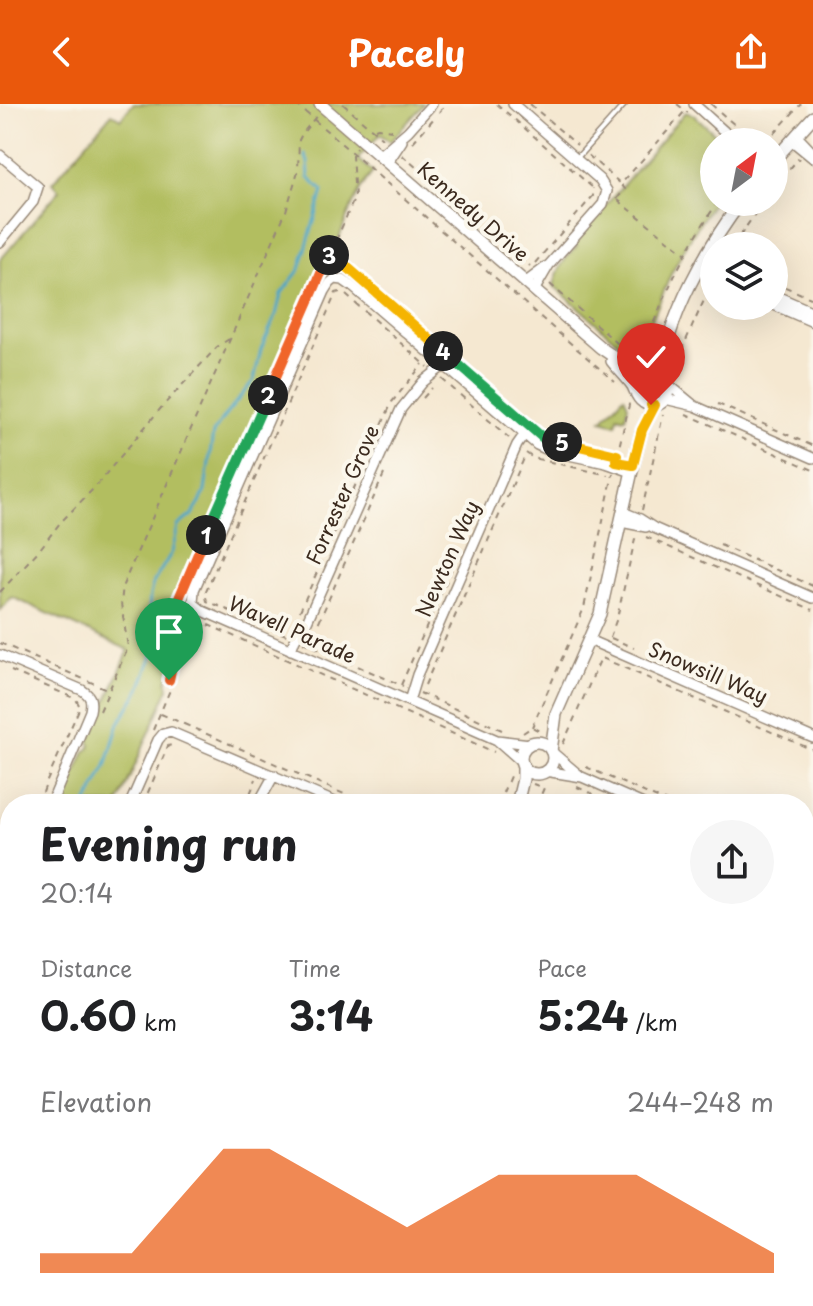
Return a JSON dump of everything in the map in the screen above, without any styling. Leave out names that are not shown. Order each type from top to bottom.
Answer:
[{"type":"street","points":[[384,158],[394,148],[404,128],[432,104]]},
{"type":"street","points":[[513,104],[580,155],[605,186],[607,194],[603,204],[530,286]]},
{"type":"street","points":[[694,104],[721,128]]},
{"type":"street","name":"Kennedy Drive","points":[[320,108],[384,158],[601,348],[629,367],[646,372]]},
{"type":"street","points":[[788,145],[813,117]]},
{"type":"street","points":[[794,138],[810,155]]},
{"type":"street","points":[[0,155],[38,187],[33,202],[0,242]]},
{"type":"street","points":[[530,286],[542,277],[549,265]]},
{"type":"street","points":[[642,430],[632,393],[637,379],[646,372],[668,338],[700,266]]},
{"type":"street","name":"Wavell Parade","points":[[388,310],[347,282],[335,279],[330,283],[192,600],[199,609],[497,740],[531,743]]},
{"type":"street","points":[[788,301],[813,312]]},
{"type":"street","points":[[388,310],[440,363],[527,438],[544,449],[614,462],[632,469]]},
{"type":"street","points":[[788,311],[813,322]]},
{"type":"street","points":[[525,794],[551,765],[556,714],[600,614],[642,430],[668,395],[668,338]]},
{"type":"street","name":"Kennedy Drive","points":[[601,348],[632,393]]},
{"type":"street","name":"Forrester Grove","points":[[295,651],[295,639],[304,628],[398,413],[440,363]]},
{"type":"street","points":[[646,372],[669,378],[695,406]]},
{"type":"street","points":[[632,393],[646,404],[660,402],[695,406],[813,458]]},
{"type":"street","name":"Newton Way","points":[[406,700],[517,445],[527,438]]},
{"type":"street","points":[[622,517],[640,519],[813,598]]},
{"type":"street","name":"Snowsill Way","points":[[589,640],[813,738]]},
{"type":"street","points":[[0,655],[82,690],[92,701],[55,794]]},
{"type":"street","points":[[520,794],[523,779],[517,767],[523,751],[556,714]]},
{"type":"street","points":[[135,794],[161,737],[168,732],[180,734],[316,794]]},
{"type":"street","name":"Wavell Parade","points":[[497,740],[517,767]]},
{"type":"street","points":[[531,743],[543,743],[582,777],[620,794]]},
{"type":"street","points":[[517,767],[529,772],[582,777]]},
{"type":"street","points":[[262,794],[271,774]]},
{"type":"lane","points":[[580,155],[625,104]]},
{"type":"path","points":[[296,104],[618,385]]},
{"type":"path","points":[[343,104],[531,267],[593,196],[593,188],[497,104]]},
{"type":"path","points":[[410,145],[446,104]]},
{"type":"path","points":[[530,104],[580,155],[621,184],[625,189],[617,199]]},
{"type":"path","points":[[621,184],[685,111],[677,104]]},
{"type":"path","points":[[711,104],[738,128]]},
{"type":"path","points":[[779,128],[801,104]]},
{"type":"path","points":[[99,715],[128,647],[121,604],[123,585],[288,208],[298,171],[299,140],[320,108]]},
{"type":"path","points":[[374,130],[404,128]]},
{"type":"path","points":[[170,690],[176,646],[174,610],[355,197],[352,156],[357,145]]},
{"type":"path","points":[[788,175],[810,155]]},
{"type":"path","points":[[607,194],[686,253]]},
{"type":"path","points":[[629,367],[641,356],[654,320],[686,253],[709,216]]},
{"type":"path","points":[[330,252],[388,310]]},
{"type":"path","points":[[542,277],[626,350]]},
{"type":"path","points":[[788,288],[813,299]]},
{"type":"path","points":[[669,378],[700,309]]},
{"type":"path","points":[[0,592],[161,408],[217,347],[231,339]]},
{"type":"path","points":[[421,401],[431,390]]},
{"type":"path","points":[[532,727],[584,608],[614,462],[632,393]]},
{"type":"path","points":[[708,400],[813,446]]},
{"type":"path","points":[[543,438],[614,462]]},
{"type":"path","points":[[421,693],[526,454]]},
{"type":"path","points":[[309,645],[385,471]]},
{"type":"path","points":[[637,533],[813,610]]},
{"type":"path","points":[[713,542],[813,586]]},
{"type":"path","points":[[401,685],[454,564]]},
{"type":"path","points":[[0,580],[7,585]]},
{"type":"path","points":[[174,610],[483,745],[499,755]]},
{"type":"path","points":[[0,643],[109,690]]},
{"type":"path","points":[[601,658],[813,750]]},
{"type":"path","points":[[13,672],[76,699],[80,706],[42,794]]},
{"type":"path","points":[[160,713],[344,794]]},
{"type":"path","points":[[147,794],[168,746],[176,744],[180,734]]},
{"type":"path","points":[[582,765],[648,794]]},
{"type":"path","points":[[250,794],[256,779]]},
{"type":"path","points":[[574,785],[594,794]]},
{"type":"green space","points":[[133,104],[424,104],[390,142],[380,134],[358,159],[373,172],[351,207],[326,276],[185,596],[187,608],[197,615],[167,680],[168,690],[122,794],[66,794],[85,751],[91,745],[89,742],[129,650],[12,597],[0,610],[0,260],[60,190],[52,183],[112,113],[120,119]]},
{"type":"green space","points":[[685,112],[694,115],[708,128],[700,128],[700,216],[704,216],[671,274],[636,358],[554,286],[562,264],[577,246],[574,243]]},
{"type":"green space","points":[[624,396],[628,405],[625,418],[618,416],[616,424],[602,420]]},
{"type":"waterway","points":[[92,794],[106,766],[119,723],[140,689],[153,655],[149,612],[153,583],[172,552],[178,526],[193,514],[205,491],[213,433],[254,380],[261,349],[276,315],[281,294],[300,269],[323,191],[309,178],[305,154]]},
{"type":"route","points":[[169,680],[176,646],[174,610],[330,252],[543,438],[617,455],[616,462],[633,465],[642,430],[655,405],[651,405]]}]
